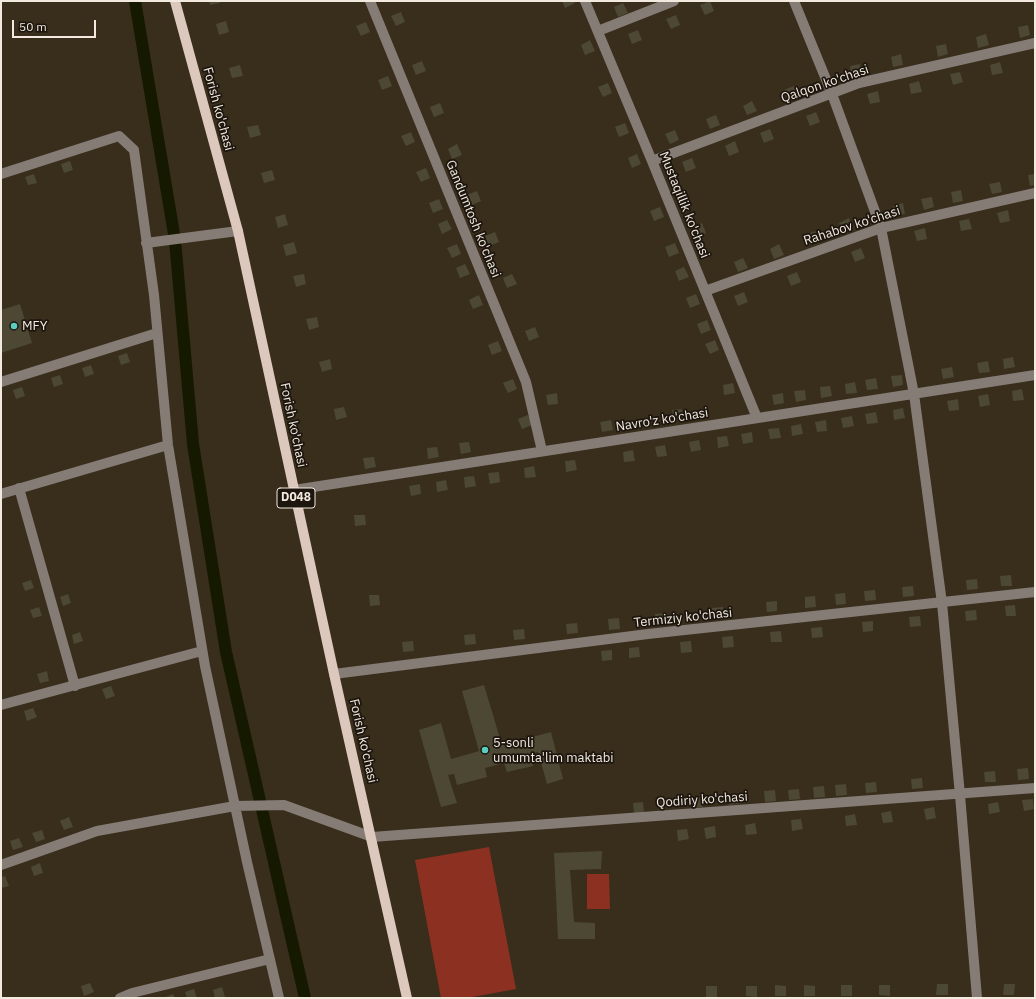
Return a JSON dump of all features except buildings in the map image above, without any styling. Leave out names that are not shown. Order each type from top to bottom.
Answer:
[{"type":"main road","name":"Forish ko'chasi","points":[[176,1],[238,231],[334,674],[372,837],[407,998]]},
{"type":"street","name":"Gandumtosh ko'chasi","points":[[370,1],[526,382],[542,451]]},
{"type":"street","name":"Mustaqillik ko'chasi","points":[[585,1],[757,418]]},
{"type":"street","points":[[598,31],[674,1]]},
{"type":"street","points":[[794,1],[832,94],[881,228],[914,394],[942,603],[977,998]]},
{"type":"street","name":"Qalqon ko'chasi","points":[[652,161],[859,84],[1035,42]]},
{"type":"street","points":[[1,174],[119,136],[134,150],[154,296],[168,445],[202,651],[234,806],[279,998]]},
{"type":"street","name":"Rahabov ko'chasi","points":[[705,291],[881,228],[1035,194]]},
{"type":"street","points":[[146,243],[238,231]]},
{"type":"street","points":[[1,382],[157,334]]},
{"type":"street","name":"Navro'z ko'chasi","points":[[294,490],[1035,375]]},
{"type":"street","points":[[1,494],[168,445]]},
{"type":"street","points":[[19,488],[75,686]]},
{"type":"street","name":"Termiziy ko'chasi","points":[[334,674],[648,634],[1035,592]]},
{"type":"street","points":[[1,705],[202,651]]},
{"type":"street","name":"Qodiriy ko'chasi","points":[[372,837],[1035,788]]},
{"type":"street","points":[[1,865],[97,831],[234,806],[284,805],[372,837]]},
{"type":"street","points":[[120,998],[132,993],[270,959]]},
{"type":"shaded area","points":[[489,847],[516,989],[467,998],[441,998],[415,860]]},
{"type":"shaded area","points":[[587,874],[609,874],[610,909],[587,909]]},
{"type":"waterway","points":[[135,1],[175,240],[193,444],[226,652],[305,998]]},
{"type":"place","name":"MFY","points":[[14,326]]},
{"type":"place","name":"5-sonli umumta'lim maktabi","points":[[485,750]]}]
